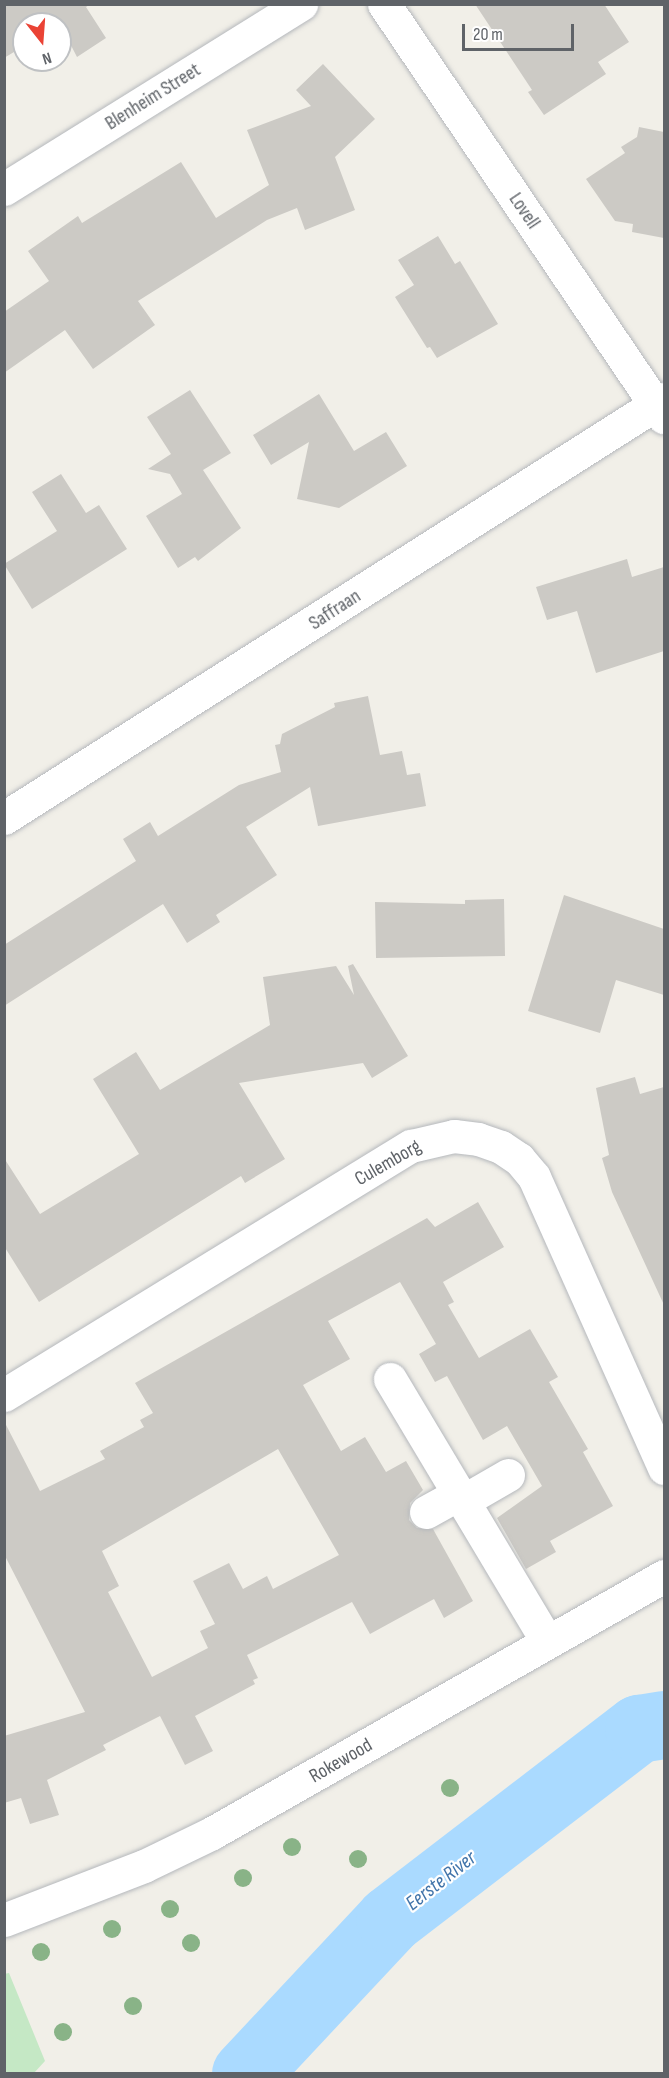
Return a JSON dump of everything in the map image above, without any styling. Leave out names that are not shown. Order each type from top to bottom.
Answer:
[{"type":"street","name":"Blenheim Street","points":[[4,189],[301,4]]},
{"type":"street","name":"Lovell","points":[[384,4],[662,407]]},
{"type":"street","name":"Saffraan","points":[[4,818],[662,407]]},
{"type":"street","name":"Culemborg","points":[[4,1395],[411,1146],[445,1137],[470,1138],[501,1147],[519,1159],[534,1177],[664,1468]]},
{"type":"street","points":[[390,1379],[547,1641]]},
{"type":"street","points":[[426,1512],[508,1476]]},
{"type":"street","name":"Rokewood","points":[[4,1920],[144,1866],[212,1833],[664,1576]]},
{"type":"green space","points":[[9,1973],[45,2061],[34,2073],[5,2073],[4,1974]]},
{"type":"building","points":[[4,4],[90,4],[86,7],[106,38],[77,57],[72,47],[72,12],[12,12],[12,53],[4,58]]},
{"type":"building","points":[[475,4],[604,4],[629,42],[598,62],[606,74],[544,115],[528,92],[532,90]]},
{"type":"building","points":[[323,64],[375,119],[335,157],[355,210],[305,230],[297,208],[267,220],[138,301],[155,325],[93,369],[65,330],[4,373],[4,312],[49,281],[28,251],[78,216],[82,223],[181,162],[216,218],[269,185],[247,130],[311,106],[296,90]]},
{"type":"building","points":[[639,127],[664,132],[664,238],[632,232],[633,224],[615,221],[586,179],[625,153],[621,147],[637,137]]},
{"type":"building","points":[[438,236],[455,264],[460,261],[498,324],[437,358],[430,347],[427,348],[395,297],[414,285],[398,260]]},
{"type":"building","points":[[190,390],[231,453],[203,470],[241,528],[198,561],[195,557],[178,568],[146,516],[182,494],[170,474],[148,469],[171,454],[147,417]]},
{"type":"building","points":[[319,394],[354,451],[386,432],[407,466],[339,508],[297,499],[309,442],[271,465],[253,435]]},
{"type":"building","points":[[61,474],[86,513],[99,505],[127,549],[32,609],[4,564],[57,531],[32,492]]},
{"type":"building","points":[[627,559],[632,577],[664,567],[664,651],[596,673],[577,611],[547,620],[536,587]]},
{"type":"building","points":[[368,696],[380,755],[402,751],[407,775],[420,773],[426,806],[318,826],[310,787],[246,827],[277,875],[216,915],[220,922],[187,943],[163,904],[4,1006],[4,945],[136,861],[123,839],[150,822],[158,836],[239,785],[281,772],[275,745],[280,744],[282,734],[335,707],[334,703]]},
{"type":"building","points":[[564,895],[664,929],[664,995],[616,980],[600,1033],[528,1011]]},
{"type":"building","points":[[504,899],[505,956],[376,958],[375,902],[465,904],[465,900]]},
{"type":"building","points":[[353,964],[408,1056],[372,1078],[363,1063],[239,1083],[285,1159],[245,1183],[241,1176],[39,1302],[4,1246],[4,1158],[40,1214],[139,1154],[93,1079],[136,1052],[160,1090],[270,1025],[263,977],[336,966],[354,995],[348,966]]},
{"type":"building","points":[[635,1077],[640,1094],[664,1087],[664,1305],[612,1192],[602,1158],[609,1155],[596,1088]]},
{"type":"building","points":[[478,1202],[504,1247],[443,1282],[454,1302],[448,1305],[479,1358],[530,1329],[558,1377],[549,1382],[588,1449],[583,1452],[613,1506],[550,1541],[556,1552],[526,1569],[497,1518],[542,1486],[507,1426],[483,1440],[447,1376],[435,1382],[419,1354],[436,1344],[400,1282],[328,1321],[350,1359],[303,1385],[341,1451],[365,1437],[386,1472],[406,1461],[423,1490],[410,1503],[409,1520],[417,1528],[433,1529],[473,1601],[444,1618],[434,1599],[370,1634],[352,1602],[247,1655],[258,1678],[253,1680],[255,1684],[195,1716],[213,1751],[185,1765],[160,1716],[103,1745],[106,1750],[47,1780],[59,1815],[30,1824],[21,1798],[4,1803],[4,1736],[85,1712],[4,1554],[4,1421],[40,1491],[105,1459],[100,1451],[144,1427],[140,1420],[153,1413],[135,1383],[427,1218],[435,1227]],"holes":[[[278,1449],[339,1555],[273,1589],[267,1576],[243,1589],[229,1563],[193,1581],[215,1624],[200,1631],[208,1648],[152,1677],[108,1592],[119,1586],[102,1551]]]},
{"type":"waterway","name":"Eerste River","points":[[246,2074],[390,1920],[639,1729],[664,1725]]}]
